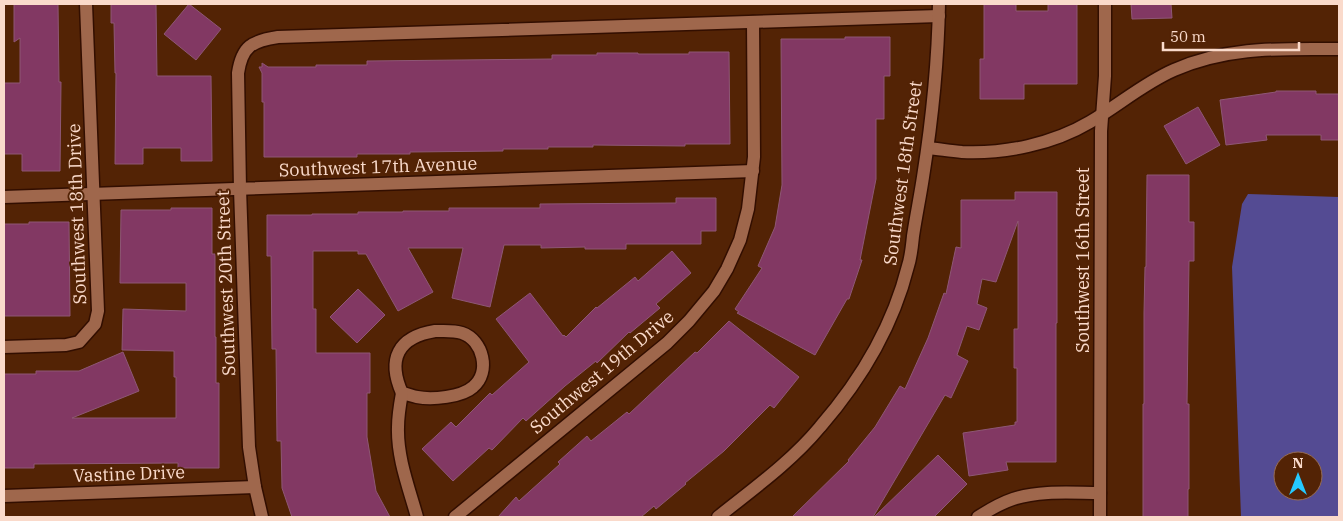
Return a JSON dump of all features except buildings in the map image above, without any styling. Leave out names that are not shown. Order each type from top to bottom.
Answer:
[{"type":"street","name":"Southwest 18th Drive","points":[[4,347],[66,345],[79,342],[95,324],[98,311],[86,4]]},
{"type":"street","name":"Southwest 16th Street","points":[[1100,517],[1102,114],[1105,76],[1105,4]]},
{"type":"street","points":[[753,22],[939,10]]},
{"type":"street","name":"Southwest 18th Street","points":[[718,517],[786,462],[819,429],[857,379],[880,339],[893,310],[909,266],[928,148],[934,96],[939,10]]},
{"type":"street","name":"Southwest 20th Street","points":[[262,517],[249,447],[240,189],[238,73],[240,60],[248,48],[260,40],[278,37],[753,22]]},
{"type":"street","name":"Southwest 19th Drive","points":[[455,517],[667,343],[690,321],[714,291],[727,269],[740,240],[748,209],[754,157],[753,22]]},
{"type":"street","points":[[928,148],[962,152],[995,151],[1027,146],[1058,136],[1088,123],[1145,85],[1174,70],[1204,59],[1236,52],[1268,49],[1339,49]]},
{"type":"street","name":"Southwest 17th Avenue","points":[[4,197],[753,171]]},
{"type":"street","points":[[402,392],[418,397],[438,397],[457,395],[473,388],[483,372],[482,353],[472,339],[453,331],[425,333],[406,342],[400,348],[396,368],[397,381],[402,392],[398,420],[399,447],[404,474],[418,517]]},
{"type":"street","name":"Vastine Drive","points":[[4,496],[255,487]]},
{"type":"street","points":[[978,517],[1013,499],[1027,495],[1043,493],[1100,493]]},
{"type":"shaded area","points":[[1248,194],[1339,197],[1339,517],[1241,517],[1232,267],[1242,204]]}]
